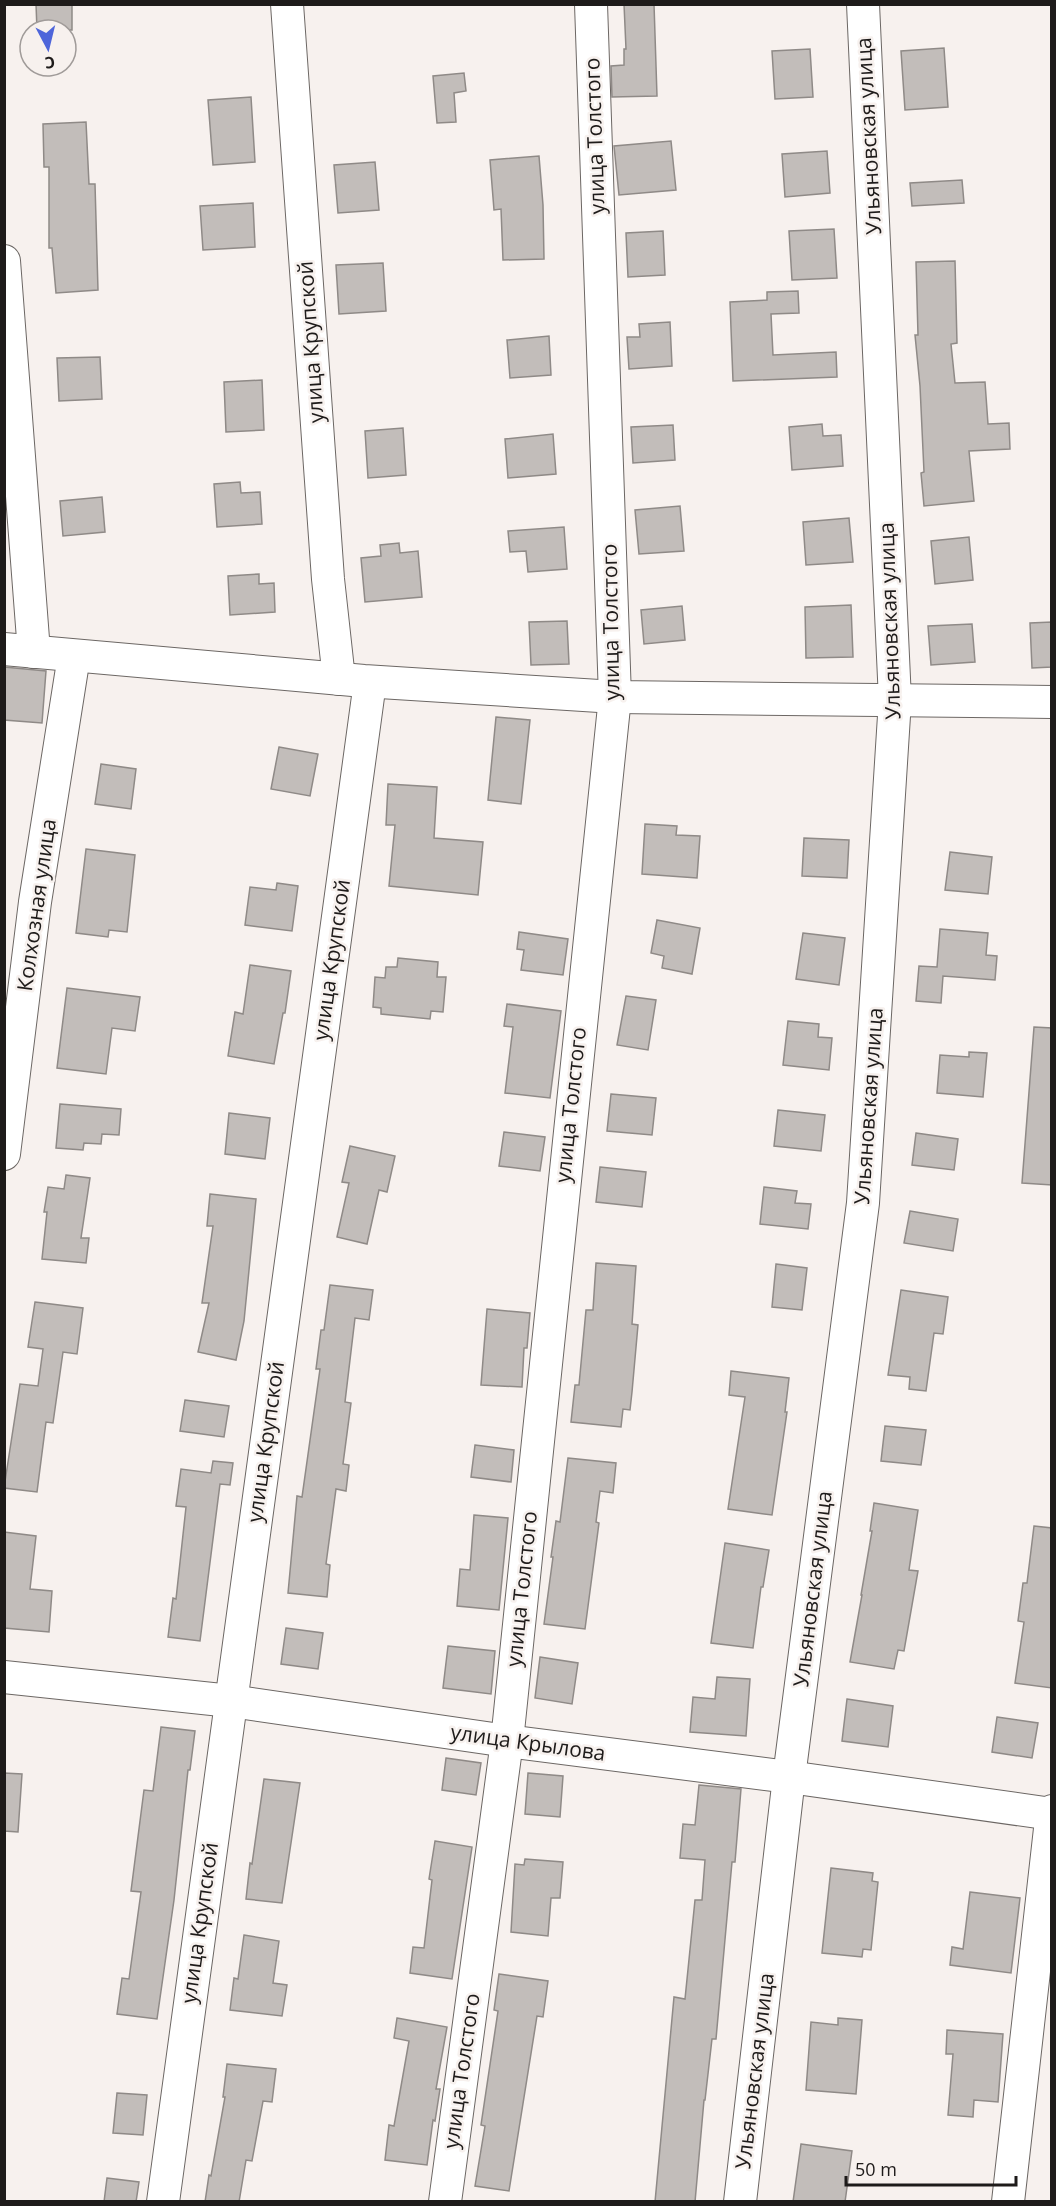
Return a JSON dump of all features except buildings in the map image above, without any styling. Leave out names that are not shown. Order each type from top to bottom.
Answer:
[{"type":"street","name":"улица Крупской","points":[[287,4],[328,579],[339,679]]},
{"type":"street","name":"улица Толстого","points":[[445,2202],[507,1741],[615,697],[591,4]]},
{"type":"street","name":"Ульяновская улица","points":[[740,2202],[789,1777],[863,1203],[895,700],[863,4]]},
{"type":"street","points":[[4,261],[19,650],[370,682],[615,697],[1052,702]]},
{"type":"street","name":"Колхозная улица","points":[[4,1154],[35,902],[74,656]]},
{"type":"street","name":"улица Крупской","points":[[163,2202],[370,682]]},
{"type":"street","name":"улица Крылова","points":[[4,1677],[231,1701],[507,1741],[1051,1813]]},
{"type":"street","points":[[1008,2202],[1051,1813]]}]
